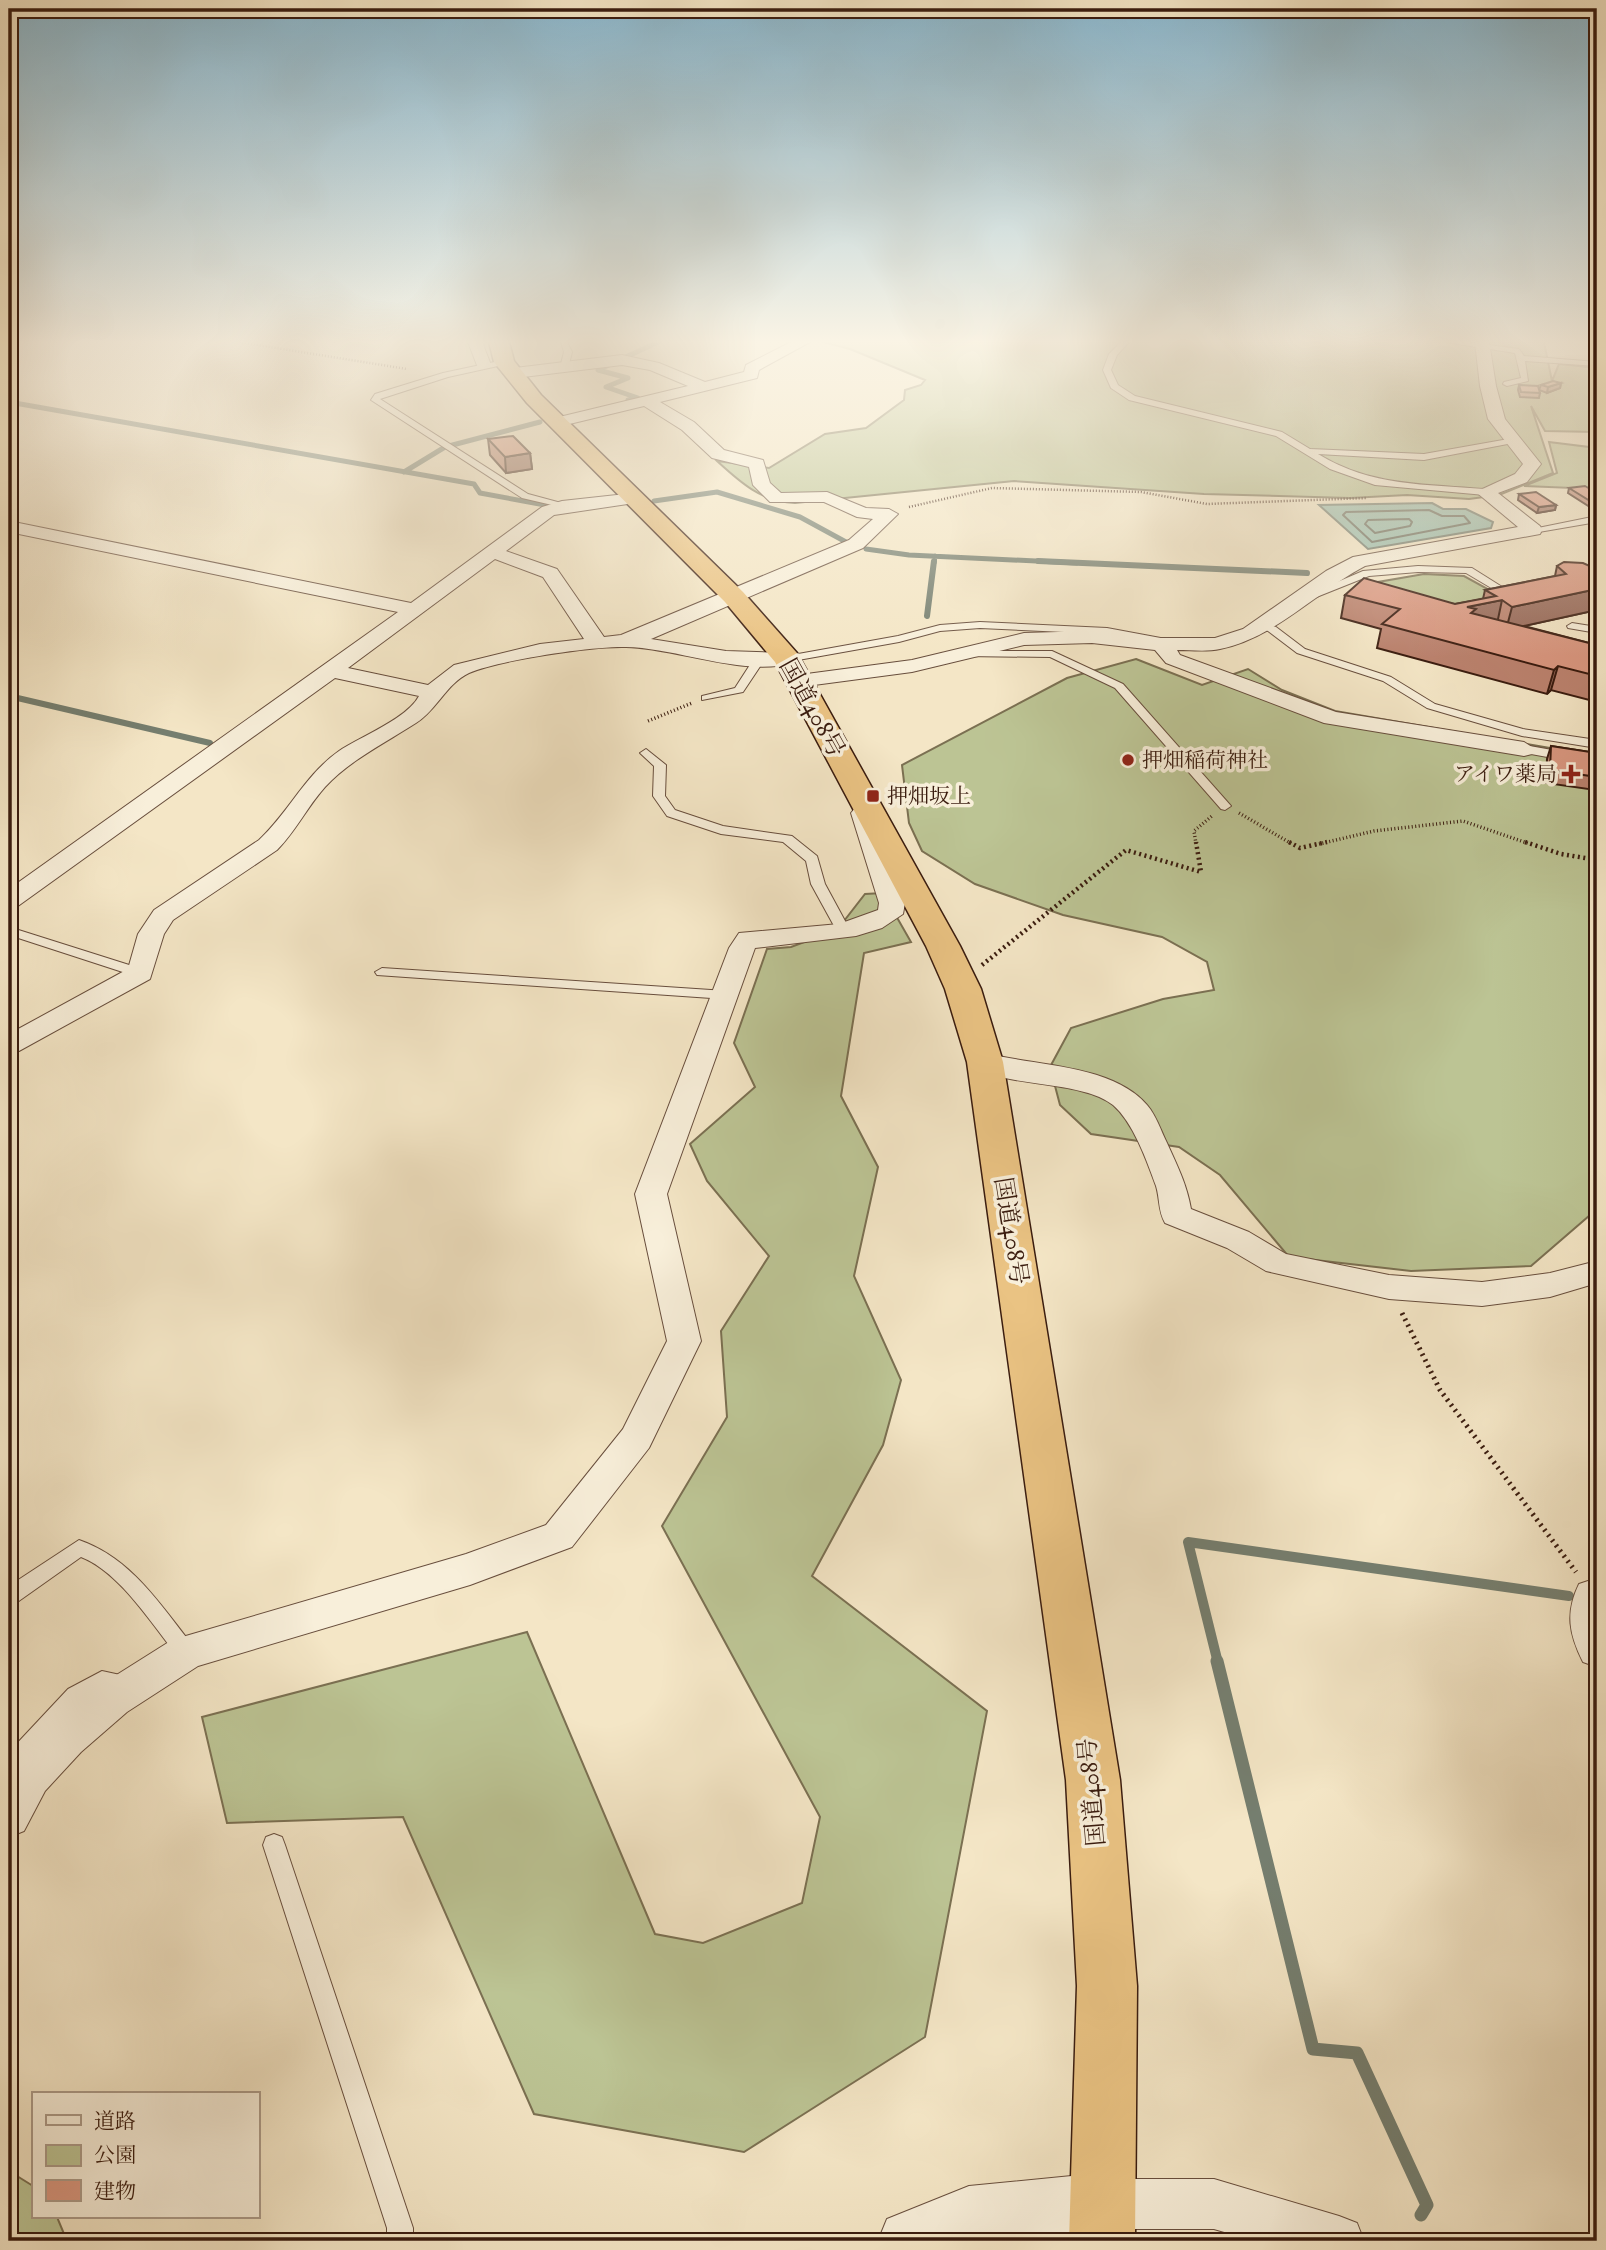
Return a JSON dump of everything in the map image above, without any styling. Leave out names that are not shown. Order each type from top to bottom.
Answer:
[{"type":"highway","name":"国道408号","points":[[583,447],[734,597],[782,666],[943,946],[960,983],[985,1062],[1093,1780],[1107,1986],[1102,2223]]},
{"type":"street","points":[[710,447],[718,454],[757,464],[762,485],[776,498],[827,497],[863,513],[889,514]]},
{"type":"street","points":[[1520,447],[1528,454],[1532,464],[1528,472],[1485,492],[1533,530]]},
{"type":"street","points":[[9,901],[416,610],[548,511],[562,506],[635,498]]},
{"type":"street","points":[[624,641],[856,544],[889,514]]},
{"type":"street","points":[[9,526],[416,610]]},
{"type":"street","points":[[9,1045],[140,973],[151,934],[163,915],[268,845],[283,831],[316,783],[346,757],[419,711],[425,706],[432,692],[461,669],[540,650],[596,641],[624,641],[782,666],[884,670],[1024,639],[1055,637],[1217,644],[1262,626],[1333,575],[1360,561],[1533,530]]},
{"type":"street","points":[[495,552],[550,573],[596,641]]},
{"type":"street","points":[[1170,644],[1173,659],[1332,718],[1524,748]]},
{"type":"street","points":[[331,671],[432,692]]},
{"type":"street","points":[[9,1817],[30,1777],[66,1739],[132,1687],[186,1652],[470,1569],[559,1536],[636,1438],[684,1341],[651,1194],[687,1093],[720,1014],[721,999],[726,995],[742,948],[748,939],[844,932],[869,927],[890,914],[892,903],[856,791]]},
{"type":"street","points":[[985,1062],[1075,1079],[1129,1101],[1138,1112],[1172,1188],[1176,1215],[1238,1240],[1277,1263],[1389,1287],[1482,1294],[1550,1285],[1597,1272]]},
{"type":"street","points":[[1595,1595],[1587,1615],[1588,1632],[1597,1650]]},
{"type":"street","points":[[909,2241],[969,2217],[1102,2223],[1214,2204],[1339,2241]]},
{"type":"lane","points":[[449,447],[525,496],[562,506]]},
{"type":"lane","points":[[1300,447],[1333,467],[1357,477],[1405,487],[1485,492]]},
{"type":"lane","points":[[1310,452],[1337,450],[1380,456],[1425,457],[1468,452],[1482,447]]},
{"type":"lane","points":[[1533,530],[1597,519]]},
{"type":"lane","points":[[1556,526],[1577,530],[1597,527]]},
{"type":"lane","points":[[1299,599],[1317,595],[1367,573],[1418,569],[1468,570],[1502,590]]},
{"type":"lane","points":[[706,698],[739,690],[782,666],[940,628],[979,625],[1107,631],[1170,644]]},
{"type":"lane","points":[[1572,625],[1597,630]]},
{"type":"lane","points":[[1262,626],[1272,629],[1291,646],[1387,679],[1431,706],[1522,732],[1597,742]]},
{"type":"lane","points":[[965,654],[1052,654],[1119,686],[1225,806]]},
{"type":"lane","points":[[1524,748],[1597,761]]},
{"type":"lane","points":[[646,753],[660,765],[659,796],[671,813],[721,830],[787,839],[812,859],[818,884],[844,932]]},
{"type":"lane","points":[[9,931],[140,973]]},
{"type":"lane","points":[[382,972],[726,995]]},
{"type":"lane","points":[[9,1597],[79,1548],[93,1551],[120,1572],[186,1652]]},
{"type":"lane","points":[[9,1767],[76,1696],[102,1680],[132,1687]]},
{"type":"lane","points":[[274,1844],[400,2228],[400,2241]]},
{"type":"path","points":[[889,514],[919,503],[992,488],[1141,492],[1207,503],[1367,499],[1355,480],[1357,477]]},
{"type":"path","points":[[648,721],[706,698]]},
{"type":"path","points":[[960,983],[1126,850],[1201,873],[1194,831],[1225,806],[1300,848],[1374,831],[1463,821],[1561,854],[1597,860]]},
{"type":"path","points":[[1389,1287],[1440,1390],[1595,1595]]},
{"type":"green space","points":[[804,447],[1544,447],[1553,473],[1499,495],[1469,499],[1407,495],[1350,498],[1204,494],[1014,481],[795,503],[762,495],[717,461],[769,468]]},
{"type":"green space","points":[[1550,447],[1597,448],[1597,489],[1524,486],[1557,473]]},
{"type":"green space","points":[[1424,574],[1464,576],[1504,598],[1447,610],[1378,582]]},
{"type":"green space","points":[[1136,659],[1202,685],[1248,669],[1282,690],[1335,711],[1597,756],[1597,1209],[1531,1266],[1411,1271],[1289,1257],[1220,1175],[1179,1147],[1091,1134],[1060,1105],[1050,1067],[1071,1028],[1163,999],[1214,990],[1207,962],[1162,937],[1063,915],[975,884],[922,851],[909,823],[902,765],[1067,678]]},
{"type":"green space","points":[[883,893],[911,942],[864,953],[841,1096],[878,1167],[854,1276],[901,1380],[883,1445],[812,1576],[987,1711],[925,2037],[744,2152],[534,2114],[403,1817],[227,1823],[202,1717],[527,1632],[655,1934],[703,1943],[802,1903],[820,1817],[662,1526],[727,1417],[721,1331],[769,1256],[707,1181],[690,1144],[755,1087],[734,1043],[767,949],[791,947],[837,930],[865,894]]},
{"type":"green space","points":[[9,2171],[32,2185],[32,2218],[57,2218],[67,2241],[9,2241]]},
{"type":"water","points":[[1432,503],[1443,509],[1466,509],[1493,522],[1491,528],[1368,549],[1319,505]]},
{"type":"building","points":[[496,447],[524,447],[530,453],[505,457]]},
{"type":"building","points":[[1585,486],[1597,493],[1597,503],[1569,488]]},
{"type":"building","points":[[1536,492],[1556,505],[1539,507],[1519,494]]},
{"type":"building","points":[[1564,562],[1583,563],[1597,568],[1597,589],[1512,607],[1502,600],[1467,607],[1476,609],[1471,613],[1597,645],[1597,676],[1558,666],[1554,670],[1382,624],[1400,609],[1345,595],[1364,578],[1455,604],[1496,596],[1485,590],[1566,574],[1557,566]]},
{"type":"building","points":[[1551,746],[1597,753],[1597,777],[1550,770]]},
{"type":"waterway","points":[[264,447],[404,472]]},
{"type":"waterway","points":[[404,472],[445,447]]},
{"type":"waterway","points":[[404,472],[474,484],[480,493],[545,505]]},
{"type":"waterway","points":[[654,501],[717,492],[800,517],[846,542]]},
{"type":"waterway","points":[[866,549],[935,556]]},
{"type":"waterway","points":[[934,563],[935,556]]},
{"type":"waterway","points":[[935,556],[1077,563]]},
{"type":"waterway","points":[[927,616],[934,561]]},
{"type":"waterway","points":[[1038,561],[1307,573]]},
{"type":"waterway","points":[[9,696],[210,743]]},
{"type":"waterway","points":[[1218,1663],[1188,1542],[1569,1596]]},
{"type":"waterway","points":[[1217,1661],[1313,2049],[1357,2053],[1427,2205],[1421,2215]]},
{"type":"place","name":"押畑稲荷神社","points":[[1128,760]]},
{"type":"place","name":"アイワ薬局","points":[[1571,774]]},
{"type":"place","name":"押畑坂上","points":[[873,796]]}]
